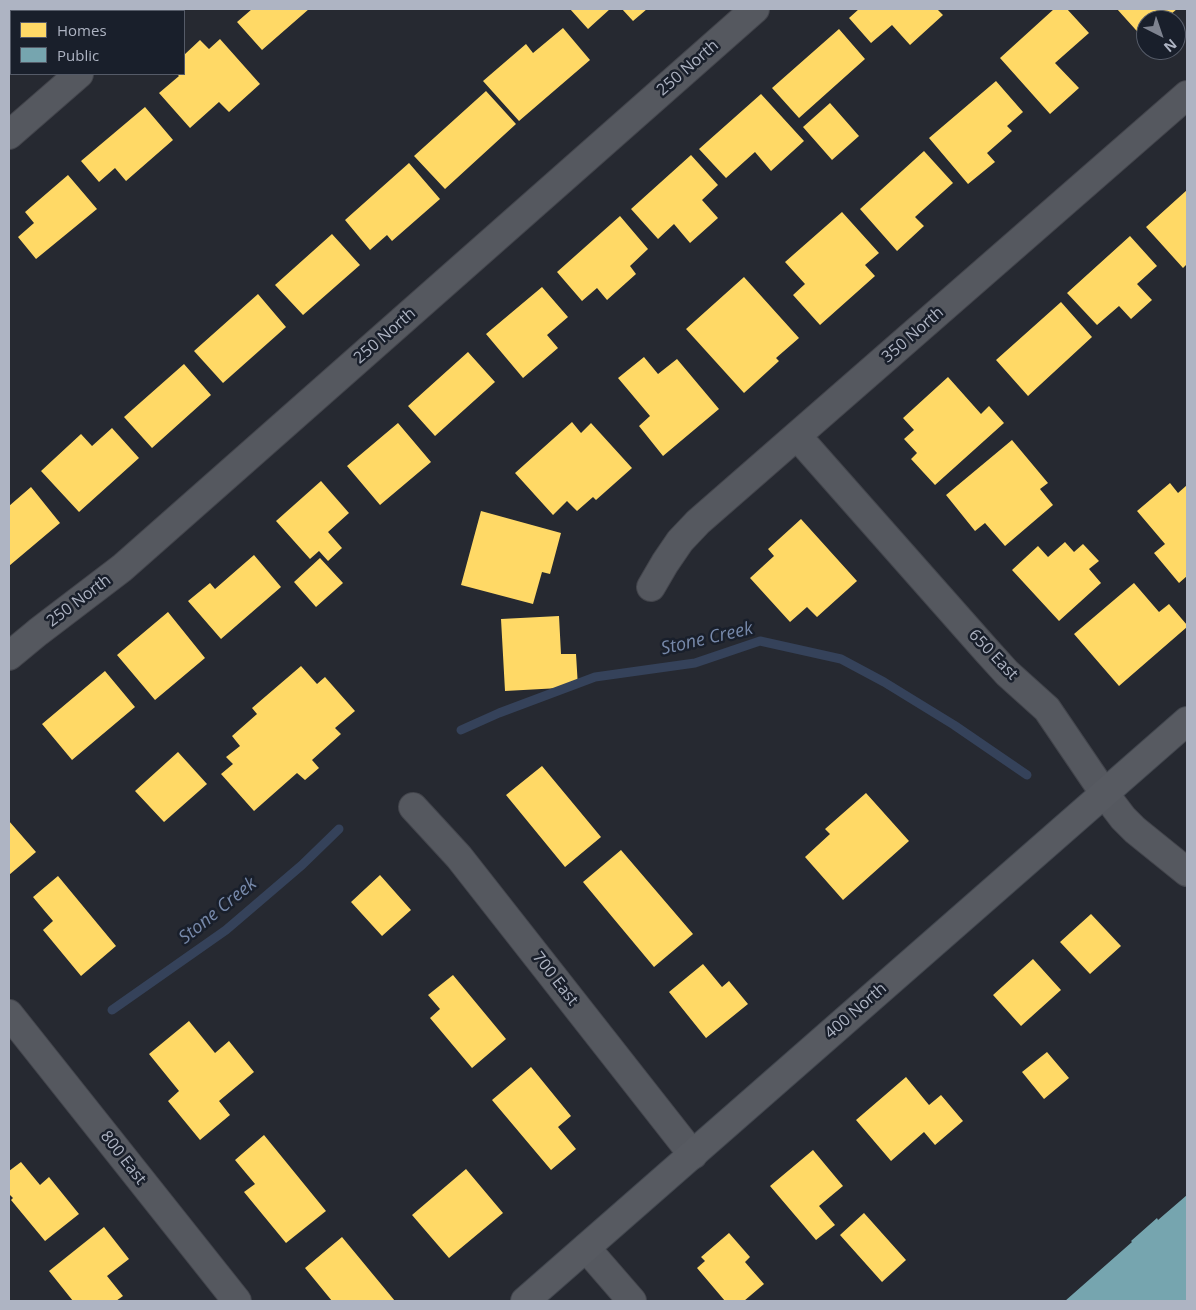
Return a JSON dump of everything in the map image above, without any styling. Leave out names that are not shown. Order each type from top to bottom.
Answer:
[{"type":"main road","name":"400 North","points":[[525,1301],[1187,720]]},
{"type":"street","name":"250 North","points":[[9,656],[122,568],[755,9]]},
{"type":"street","points":[[9,135],[78,75]]},
{"type":"street","name":"350 North","points":[[651,587],[680,541],[698,522],[1187,95]]},
{"type":"street","name":"650 East","points":[[797,436],[1007,673],[1047,710],[1123,818],[1134,830],[1187,872]]},
{"type":"street","name":"700 East","points":[[413,807],[459,857],[693,1154]]},
{"type":"street","name":"800 East","points":[[9,1014],[237,1301]]},
{"type":"street","points":[[586,1248],[632,1301]]},
{"type":"building: Homes","points":[[9,9],[53,9],[10,10],[9,47]]},
{"type":"building: Homes","points":[[252,9],[309,9],[262,50],[237,22]]},
{"type":"building: Homes","points":[[570,9],[610,9],[588,29]]},
{"type":"building: Homes","points":[[622,9],[647,9],[633,21]]},
{"type":"building: Homes","points":[[859,9],[937,9],[943,15],[910,45],[892,25],[871,43],[849,18]]},
{"type":"building: Homes","points":[[1054,9],[1067,9],[1089,33],[1055,63],[1079,88],[1050,114],[1000,58]]},
{"type":"building: Homes","points":[[1117,9],[1177,9],[1136,10],[1136,30]]},
{"type":"building: Homes","points":[[563,28],[590,60],[519,121],[483,81],[526,44],[533,53]]},
{"type":"building: Homes","points":[[839,29],[865,59],[799,118],[772,88]]},
{"type":"building: Homes","points":[[220,39],[260,84],[229,112],[219,102],[190,128],[159,93],[178,75],[185,75],[185,54],[200,40],[209,49]]},
{"type":"building: Homes","points":[[996,81],[1023,112],[1007,126],[1012,131],[987,153],[995,162],[968,184],[929,138]]},
{"type":"building: Homes","points":[[486,91],[516,124],[445,189],[414,156]]},
{"type":"building: Homes","points":[[761,94],[804,141],[771,171],[755,152],[726,178],[699,149]]},
{"type":"building: Homes","points":[[830,103],[859,136],[832,160],[803,127]]},
{"type":"building: Homes","points":[[145,107],[173,140],[126,181],[115,168],[99,182],[81,161]]},
{"type":"building: Homes","points":[[924,151],[953,183],[915,217],[924,226],[897,251],[860,209]]},
{"type":"building: Homes","points":[[691,155],[718,185],[702,200],[718,218],[690,243],[674,224],[658,239],[631,209]]},
{"type":"building: Homes","points":[[409,163],[440,199],[392,241],[387,235],[370,250],[345,220]]},
{"type":"building: Homes","points":[[68,175],[97,209],[36,259],[18,237],[34,223],[25,212]]},
{"type":"building: Homes","points":[[1187,190],[1187,264],[1183,268],[1146,227]]},
{"type":"building: Homes","points":[[842,212],[879,253],[865,265],[875,276],[820,325],[793,295],[805,284],[785,262]]},
{"type":"building: Homes","points":[[620,216],[648,249],[630,266],[636,274],[607,300],[597,288],[582,301],[557,272]]},
{"type":"building: Homes","points":[[332,234],[360,265],[303,315],[275,285]]},
{"type":"building: Homes","points":[[1130,236],[1157,266],[1137,284],[1152,300],[1131,319],[1119,306],[1097,325],[1067,293]]},
{"type":"building: Homes","points":[[744,277],[799,338],[776,358],[779,361],[744,393],[686,329]]},
{"type":"building: Homes","points":[[542,287],[568,317],[547,335],[558,348],[523,378],[486,334]]},
{"type":"building: Homes","points":[[258,294],[286,327],[223,383],[194,351]]},
{"type":"building: Homes","points":[[1061,302],[1092,337],[1028,396],[996,360]]},
{"type":"building: Homes","points":[[468,352],[495,382],[435,436],[408,406]]},
{"type":"building: Homes","points":[[644,357],[658,374],[677,359],[719,409],[663,456],[639,426],[650,416],[618,378]]},
{"type":"building: Homes","points":[[184,364],[211,395],[152,448],[124,417]]},
{"type":"building: Homes","points":[[948,377],[981,414],[989,406],[1004,423],[935,485],[911,459],[917,453],[904,439],[914,430],[903,418]]},
{"type":"building: Homes","points":[[572,422],[581,433],[591,423],[632,468],[596,500],[593,497],[577,511],[567,501],[553,515],[515,473]]},
{"type":"building: Homes","points":[[398,423],[431,462],[380,505],[347,466]]},
{"type":"building: Homes","points":[[112,428],[139,458],[79,512],[41,471],[81,434],[92,446]]},
{"type":"building: Homes","points":[[1012,440],[1048,483],[1040,489],[1053,505],[1005,546],[985,523],[975,531],[946,495]]},
{"type":"building: Homes","points":[[321,481],[349,513],[328,532],[342,548],[328,561],[319,551],[310,559],[276,521]]},
{"type":"building: Homes","points":[[1170,483],[1178,493],[1187,485],[1187,576],[1179,583],[1154,553],[1165,544],[1137,511]]},
{"type":"building: Homes","points":[[31,487],[60,523],[9,566],[9,506]]},
{"type":"building: Homes","points":[[481,511],[561,533],[550,574],[542,572],[533,604],[461,585]]},
{"type":"building: Homes","points":[[801,519],[857,581],[817,617],[807,607],[790,622],[750,578],[774,556],[768,549]]},
{"type":"building: Homes","points":[[1065,542],[1074,552],[1083,544],[1099,561],[1089,569],[1101,583],[1059,621],[1012,570],[1038,546],[1048,557]]},
{"type":"building: Homes","points":[[254,555],[281,587],[221,639],[188,601],[210,583],[215,589]]},
{"type":"building: Homes","points":[[320,558],[343,583],[316,607],[294,582]]},
{"type":"building: Homes","points":[[1134,583],[1159,612],[1169,604],[1187,627],[1119,686],[1074,634]]},
{"type":"building: Homes","points":[[168,612],[205,658],[155,700],[117,655]]},
{"type":"building: Homes","points":[[559,616],[561,654],[576,654],[578,687],[505,691],[501,619]]},
{"type":"building: Homes","points":[[301,666],[317,684],[325,677],[355,711],[335,728],[341,734],[312,760],[319,768],[305,780],[297,773],[254,811],[221,774],[233,764],[226,757],[240,746],[232,736],[257,714],[252,708]]},
{"type":"building: Homes","points":[[105,671],[135,707],[72,760],[42,724]]},
{"type":"building: Homes","points":[[178,752],[207,784],[164,822],[135,791]]},
{"type":"building: Homes","points":[[542,766],[601,837],[565,867],[506,795]]},
{"type":"building: Homes","points":[[866,793],[909,841],[843,900],[805,857],[830,834],[825,829]]},
{"type":"building: Homes","points":[[9,821],[36,852],[9,875]]},
{"type":"building: Homes","points":[[621,850],[693,934],[654,967],[583,882]]},
{"type":"building: Homes","points":[[380,875],[411,910],[382,936],[351,902]]},
{"type":"building: Homes","points":[[58,876],[116,946],[81,976],[43,930],[53,921],[33,897]]},
{"type":"building: Homes","points":[[1091,914],[1121,946],[1090,974],[1060,942]]},
{"type":"building: Homes","points":[[1033,959],[1061,990],[1021,1026],[993,995]]},
{"type":"building: Homes","points":[[703,964],[722,987],[729,981],[748,1004],[706,1038],[669,992]]},
{"type":"building: Homes","points":[[453,975],[506,1039],[472,1068],[430,1018],[440,1009],[428,995]]},
{"type":"building: Homes","points":[[189,1021],[215,1053],[229,1041],[254,1072],[219,1101],[230,1115],[200,1140],[168,1101],[179,1091],[149,1054]]},
{"type":"building: Homes","points":[[1047,1052],[1069,1078],[1044,1099],[1022,1072]]},
{"type":"building: Homes","points":[[531,1067],[571,1116],[558,1127],[576,1149],[551,1170],[492,1100]]},
{"type":"building: Homes","points":[[906,1077],[929,1105],[941,1095],[963,1121],[935,1145],[924,1132],[891,1161],[856,1120]]},
{"type":"building: Homes","points":[[264,1135],[326,1211],[286,1243],[244,1192],[255,1184],[235,1160]]},
{"type":"building: Homes","points":[[813,1150],[843,1186],[819,1206],[835,1225],[816,1240],[770,1186]]},
{"type":"building: Homes","points":[[21,1162],[40,1185],[49,1177],[79,1214],[45,1241],[11,1200],[13,1198],[9,1194],[9,1171]]},
{"type":"building: Homes","points":[[466,1169],[503,1213],[449,1258],[412,1215]]},
{"type":"building: Homes","points":[[864,1213],[906,1260],[882,1282],[840,1235]]},
{"type":"building: Homes","points":[[104,1227],[129,1259],[107,1276],[123,1296],[116,1301],[73,1301],[49,1271]]},
{"type":"building: Homes","points":[[729,1233],[750,1257],[745,1262],[764,1284],[744,1301],[725,1301],[697,1268],[705,1261],[701,1257]]},
{"type":"building: Homes","points":[[342,1237],[395,1301],[332,1301],[305,1268]]},
{"type":"building: Public","points":[[1187,1195],[1187,1301],[1065,1301],[1157,1218],[1158,1220]]},
{"type":"waterway","name":"Stone Creek","points":[[461,730],[499,713],[595,677],[695,663],[760,641],[841,659],[884,682],[954,725],[1027,775]]},
{"type":"waterway","name":"Stone Creek","points":[[112,1010],[226,930],[302,865],[339,829]]}]
